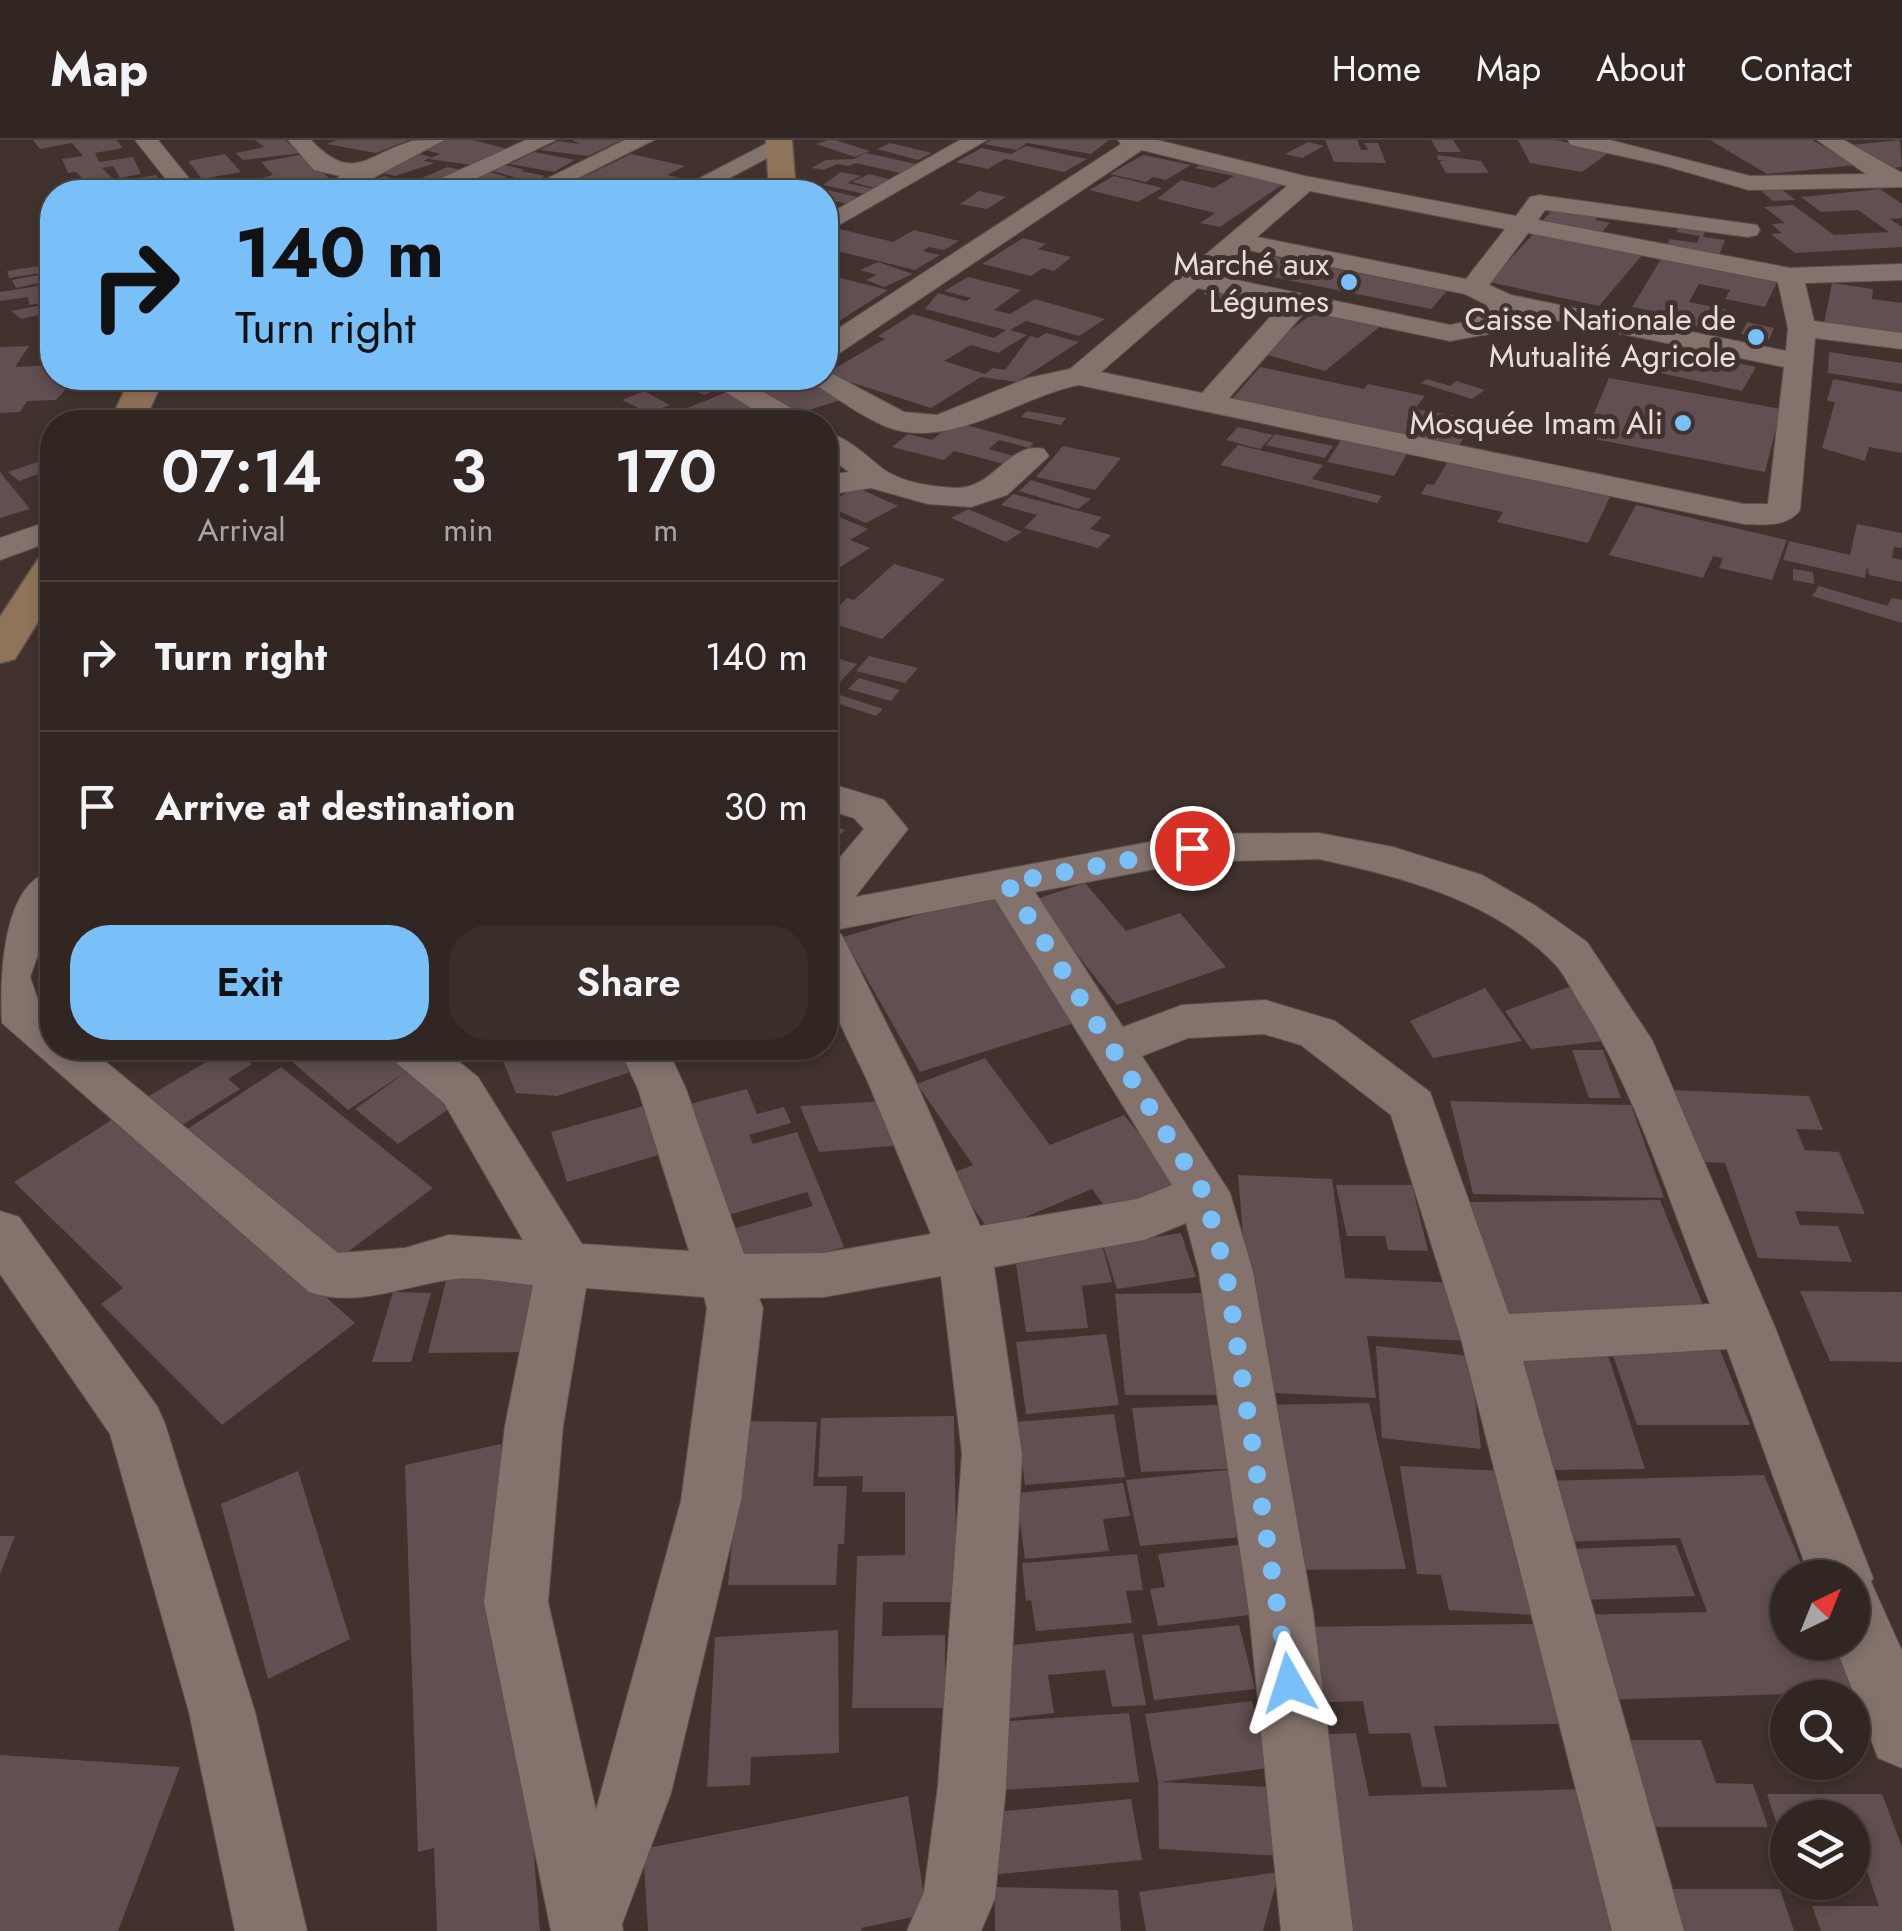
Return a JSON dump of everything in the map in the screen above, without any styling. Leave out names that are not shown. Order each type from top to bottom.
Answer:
[{"type":"main road","points":[[779,143],[782,180]]},
{"type":"main road","points":[[0,650],[40,586]]},
{"type":"street","points":[[146,140],[184,180]]},
{"type":"street","points":[[350,180],[433,140]]},
{"type":"street","points":[[457,180],[546,140]]},
{"type":"street","points":[[558,180],[643,140]]},
{"type":"street","points":[[838,219],[976,140]]},
{"type":"street","points":[[1579,140],[1749,183],[1897,180]]},
{"type":"street","points":[[1691,140],[1749,183],[1755,198],[1748,230],[1751,268]]},
{"type":"street","points":[[1828,140],[1897,180]]},
{"type":"street","points":[[838,341],[1136,141],[1304,183],[1659,254],[1790,276],[1902,272]]},
{"type":"street","points":[[317,142],[322,164],[391,180]]},
{"type":"street","points":[[708,180],[779,143]]},
{"type":"street","points":[[1079,376],[1304,183]]},
{"type":"street","points":[[1473,288],[1539,202],[1748,230]]},
{"type":"street","points":[[1612,325],[1659,254],[1669,220]]},
{"type":"street","points":[[1234,240],[1473,288],[1503,302],[1800,362]]},
{"type":"street","points":[[838,386],[897,420],[940,424],[1038,384],[1079,376],[1744,514],[1770,515],[1784,510],[1800,362],[1802,328],[1790,276]]},
{"type":"street","points":[[1194,279],[1450,333],[1484,327],[1503,302]]},
{"type":"street","points":[[1209,403],[1300,301]]},
{"type":"street","points":[[1802,328],[1902,340]]},
{"type":"street","points":[[740,390],[774,410]]},
{"type":"street","points":[[838,450],[892,486],[932,494],[984,495],[1033,456]]},
{"type":"street","points":[[838,483],[875,478]]},
{"type":"street","points":[[0,550],[40,535]]},
{"type":"street","points":[[838,799],[869,809],[886,829],[838,888]]},
{"type":"street","points":[[838,915],[1192,848],[1319,846],[1393,861],[1468,886],[1520,916],[1571,953],[1628,1040],[1746,1325],[1835,1560]]},
{"type":"street","points":[[1007,883],[1204,1193],[1226,1272],[1281,1612],[1316,1931]]},
{"type":"street","points":[[40,899],[7,978],[19,1011],[40,1031]]},
{"type":"street","points":[[838,972],[891,1080],[965,1252],[992,1454],[972,1786],[959,1898],[943,1931]]},
{"type":"street","points":[[1111,1050],[1182,1022],[1265,1017],[1318,1033],[1413,1105],[1490,1339],[1648,1931]]},
{"type":"street","points":[[73,1060],[328,1276],[405,1270],[448,1257],[727,1276],[824,1275],[1144,1219],[1204,1193]]},
{"type":"street","points":[[425,1060],[461,1090],[564,1262],[534,1426],[516,1602],[586,1928]]},
{"type":"street","points":[[586,1928],[637,1793],[711,1502],[734,1308],[727,1276],[649,1060]]},
{"type":"street","points":[[0,1232],[136,1424],[222,1712],[271,1931]]},
{"type":"street","points":[[1490,1339],[1746,1325]]},
{"type":"street","points":[[1870,1651],[1902,1734]]},
{"type":"building","points":[[33,140],[116,140],[123,148],[95,153],[99,162],[133,157],[141,174],[120,178],[113,166],[102,168],[113,179],[84,180],[76,172],[68,173],[62,159],[83,156],[72,143],[40,149]]},
{"type":"building","points":[[255,140],[285,140],[301,153],[243,160],[236,153],[264,147]]},
{"type":"building","points":[[337,140],[409,140],[376,153],[327,144]]},
{"type":"building","points":[[443,140],[473,140],[507,149],[472,165],[428,159],[440,154],[421,149]]},
{"type":"building","points":[[572,140],[622,140],[588,156],[540,150],[558,141],[581,144]]},
{"type":"building","points":[[828,140],[870,151],[855,157],[816,144]]},
{"type":"building","points":[[991,140],[1109,140],[1091,154],[1027,143],[1017,150],[984,144]]},
{"type":"building","points":[[1325,140],[1357,140],[1361,150],[1368,150],[1364,143],[1378,143],[1386,163],[1334,162]]},
{"type":"building","points":[[1431,140],[1453,140],[1461,152],[1438,152]]},
{"type":"building","points":[[1518,140],[1555,140],[1611,151],[1582,172],[1530,163]]},
{"type":"building","points":[[1710,140],[1812,140],[1857,165],[1767,174]]},
{"type":"building","points":[[1900,140],[1902,167],[1894,168],[1851,145]]},
{"type":"building","points":[[1308,142],[1324,146],[1302,158],[1285,154]]},
{"type":"building","points":[[890,143],[932,153],[918,160],[877,149]]},
{"type":"building","points":[[1026,146],[1087,159],[1064,172],[1005,159],[988,169],[956,162],[982,148],[1011,154]]},
{"type":"building","points":[[410,152],[431,157],[424,161],[435,163],[395,176],[369,170]]},
{"type":"building","points":[[534,152],[575,160],[554,172],[510,164]]},
{"type":"building","points":[[866,153],[916,164],[900,173],[856,163],[837,164],[824,170],[811,168],[826,160],[854,159]]},
{"type":"building","points":[[225,154],[241,172],[202,179],[188,161]]},
{"type":"building","points":[[304,154],[331,180],[254,180],[273,175],[261,162]]},
{"type":"building","points":[[631,154],[685,166],[667,175],[690,180],[577,180]]},
{"type":"building","points":[[1143,155],[1191,165],[1166,180],[1153,177],[1146,182],[1110,174]]},
{"type":"building","points":[[1437,155],[1481,161],[1489,173],[1446,173],[1439,161],[1448,160],[1438,160]]},
{"type":"building","points":[[1204,162],[1289,180],[1220,227],[1200,223],[1215,213],[1157,199],[1181,180],[1214,188],[1234,176],[1195,168]]},
{"type":"building","points":[[505,165],[545,176],[523,180],[493,171]]},
{"type":"building","points":[[447,167],[466,171],[447,180],[417,180]]},
{"type":"building","points":[[489,172],[508,177],[486,180],[473,180]]},
{"type":"building","points":[[841,172],[861,176],[847,183],[874,189],[865,194],[838,188],[838,180],[830,180]]},
{"type":"building","points":[[869,174],[896,181],[878,189],[852,182]]},
{"type":"building","points":[[156,175],[160,180],[126,180]]},
{"type":"building","points":[[1114,176],[1162,188],[1138,202],[1089,190]]},
{"type":"building","points":[[1880,189],[1902,204],[1902,218],[1890,219],[1902,227],[1902,247],[1795,253],[1771,234],[1782,233],[1771,224],[1785,223],[1764,207],[1793,205],[1834,235],[1889,232],[1858,210],[1821,212],[1801,197]]},
{"type":"building","points":[[1760,190],[1782,190],[1796,200],[1773,201]]},
{"type":"building","points":[[979,191],[1006,197],[987,209],[960,204]]},
{"type":"building","points":[[838,192],[861,198],[848,204],[838,202]]},
{"type":"building","points":[[1554,209],[1610,223],[1602,232],[1587,229],[1584,233],[1539,224]]},
{"type":"building","points":[[1679,225],[1706,229],[1703,237],[1725,240],[1718,258],[1664,251],[1670,239],[1697,243],[1700,236],[1677,232]]},
{"type":"building","points":[[838,230],[893,242],[914,230],[959,241],[944,250],[929,247],[923,251],[940,255],[915,270],[838,251]]},
{"type":"building","points":[[1535,232],[1643,254],[1599,306],[1489,282]]},
{"type":"building","points":[[1023,238],[1046,244],[1038,249],[1071,257],[1054,271],[1043,268],[1031,276],[982,264]]},
{"type":"building","name":"Marché aux Légumes","points":[[1270,256],[1447,291],[1431,309],[1253,273]]},
{"type":"building","points":[[1661,259],[1778,280],[1765,307],[1725,299],[1730,290],[1699,284],[1689,302],[1733,311],[1722,331],[1681,323],[1684,317],[1632,307]]},
{"type":"building","points":[[878,262],[913,274],[884,287],[866,280],[877,275],[860,270]]},
{"type":"building","points":[[39,266],[40,273],[9,278],[7,271]]},
{"type":"building","points":[[40,275],[40,283],[16,288],[12,280]]},
{"type":"building","points":[[838,277],[888,290],[838,322]]},
{"type":"building","points":[[968,277],[1021,290],[994,310],[1010,314],[1035,299],[1105,319],[1079,336],[1026,321],[1010,330],[1027,335],[998,353],[971,345],[944,361],[985,374],[993,368],[1005,370],[1030,336],[1038,338],[1046,333],[1079,342],[1017,382],[981,377],[931,408],[838,378],[838,366],[885,339],[878,336],[913,314],[994,338],[1006,330],[925,309],[938,293],[966,301],[971,298],[944,291]]},
{"type":"building","points":[[1832,283],[1873,289],[1872,299],[1902,303],[1902,337],[1824,324]]},
{"type":"building","points":[[40,286],[40,303],[29,305],[28,297],[0,301],[0,292]]},
{"type":"building","points":[[1215,286],[1276,303],[1252,320],[1220,311],[1233,302],[1203,294]]},
{"type":"building","points":[[40,305],[40,315],[21,319],[11,311]]},
{"type":"building","points":[[1320,308],[1383,324],[1325,371],[1260,353]]},
{"type":"building","points":[[1747,322],[1774,328],[1769,340],[1741,334]]},
{"type":"building","points":[[29,346],[15,367],[40,366],[40,390],[65,390],[56,400],[27,401],[20,412],[0,413],[0,347]]},
{"type":"building","points":[[1682,351],[1756,367],[1742,391],[1656,372],[1660,366],[1680,370],[1686,362],[1676,359]]},
{"type":"building","points":[[1829,352],[1902,363],[1902,384],[1828,373]]},
{"type":"building","points":[[1260,367],[1364,389],[1368,384],[1425,396],[1415,409],[1475,419],[1458,447],[1233,398]]},
{"type":"building","name":"Mosquée Imam Ali","points":[[1609,378],[1781,409],[1765,472],[1584,437]]},
{"type":"building","points":[[1427,379],[1450,386],[1456,381],[1485,390],[1472,399],[1421,383]]},
{"type":"building","points":[[1833,379],[1902,392],[1902,453],[1869,447],[1865,461],[1822,448],[1835,402],[1827,401]]},
{"type":"building","points":[[755,390],[830,390],[844,399],[809,410],[785,410]]},
{"type":"building","points":[[644,391],[670,405],[643,410],[622,400]]},
{"type":"building","points":[[729,391],[767,410],[682,410]]},
{"type":"building","points":[[1027,411],[1066,418],[1061,425],[1021,417]]},
{"type":"building","points":[[954,422],[1034,443],[1029,448],[999,440],[989,449],[1021,458],[1012,466],[954,451],[944,460],[892,447],[908,434],[932,440]]},
{"type":"building","points":[[1238,427],[1273,435],[1260,449],[1226,440]]},
{"type":"building","points":[[1275,434],[1333,446],[1325,458],[1266,445]]},
{"type":"building","points":[[1341,440],[1407,454],[1394,476],[1327,462]]},
{"type":"building","points":[[1238,445],[1323,465],[1312,479],[1382,496],[1377,503],[1220,465]]},
{"type":"building","points":[[1063,446],[1121,458],[1095,490],[1036,477]]},
{"type":"building","points":[[40,461],[40,473],[19,481],[8,472]]},
{"type":"building","points":[[1448,461],[1610,497],[1588,543],[1497,522],[1503,512],[1421,494],[1427,484],[1434,485]]},
{"type":"building","points":[[0,472],[30,509],[0,518]]},
{"type":"building","points":[[1031,480],[1091,499],[1078,509],[1019,491]]},
{"type":"building","points":[[856,487],[898,506],[866,523],[838,511],[838,497]]},
{"type":"building","points":[[1013,494],[1102,517],[1090,529],[1111,535],[1098,548],[1024,528],[1037,515],[1001,505]]},
{"type":"building","points":[[1636,505],[1787,540],[1772,580],[1719,568],[1723,558],[1713,556],[1703,578],[1609,555]]},
{"type":"building","points":[[968,509],[1022,532],[1006,542],[951,518]]},
{"type":"building","points":[[838,516],[868,529],[850,540],[870,548],[838,569]]},
{"type":"building","points":[[1857,524],[1902,533],[1902,548],[1894,547],[1892,558],[1902,560],[1902,582],[1869,575],[1867,566],[1865,578],[1783,560],[1789,541],[1850,555]]},
{"type":"building","points":[[894,564],[945,579],[882,639],[838,625],[838,607],[847,598],[854,600]]},
{"type":"building","points":[[1793,569],[1813,572],[1814,584],[1793,580]]},
{"type":"building","points":[[1819,586],[1887,606],[1892,598],[1902,600],[1902,623],[1812,596]]},
{"type":"building","points":[[869,656],[918,668],[905,683],[856,671]]},
{"type":"building","points":[[838,659],[857,664],[838,684]]},
{"type":"building","points":[[859,678],[900,690],[891,701],[848,689]]},
{"type":"building","points":[[838,697],[883,709],[876,716],[838,704]]},
{"type":"building","points":[[1085,883],[1126,931],[1180,913],[1226,967],[1117,1005],[1034,900]]},
{"type":"building","points":[[997,892],[1081,1021],[920,1072],[843,937]]},
{"type":"building","points":[[1574,985],[1604,1041],[1531,1049],[1505,1011]]},
{"type":"building","points":[[1485,988],[1522,1041],[1433,1058],[1410,1021]]},
{"type":"building","points":[[1572,1050],[1603,1050],[1621,1098],[1589,1098]]},
{"type":"building","points":[[985,1058],[1050,1145],[1124,1115],[1178,1182],[1108,1211],[1092,1189],[990,1232],[950,1174],[973,1165],[917,1084]]},
{"type":"building","points":[[210,1060],[246,1060],[252,1064],[228,1079],[240,1089],[179,1127],[147,1097]]},
{"type":"building","points":[[290,1060],[408,1060],[459,1102],[398,1144],[355,1109],[406,1072],[348,1110]]},
{"type":"building","points":[[639,1060],[643,1068],[557,1096],[516,1093],[503,1061]]},
{"type":"building","points":[[281,1067],[433,1188],[333,1263],[183,1132]]},
{"type":"building","points":[[747,1089],[757,1114],[784,1107],[791,1123],[749,1135],[753,1144],[797,1132],[844,1247],[745,1277],[729,1230],[813,1206],[807,1192],[725,1216],[686,1105]]},
{"type":"building","points":[[1673,1090],[1809,1096],[1823,1130],[1796,1129],[1805,1150],[1839,1152],[1865,1214],[1795,1211],[1800,1225],[1838,1226],[1852,1262],[1758,1258],[1725,1163],[1697,1162]]},
{"type":"building","points":[[889,1101],[904,1145],[819,1152],[800,1106]]},
{"type":"building","points":[[1450,1101],[1631,1105],[1664,1198],[1473,1194]]},
{"type":"building","points":[[651,1104],[669,1152],[567,1182],[551,1132]]},
{"type":"building","points":[[121,1114],[355,1323],[222,1425],[101,1304],[123,1288],[14,1182]]},
{"type":"building","points":[[1238,1175],[1332,1179],[1345,1278],[1459,1283],[1470,1341],[1367,1336],[1376,1398],[1256,1392]]},
{"type":"building","points":[[1336,1185],[1412,1185],[1428,1251],[1388,1250],[1385,1236],[1347,1236]]},
{"type":"building","points":[[1660,1200],[1709,1320],[1508,1323],[1470,1202]]},
{"type":"building","points":[[1181,1233],[1196,1277],[1117,1289],[1103,1245]]},
{"type":"building","points":[[1102,1245],[1112,1282],[1082,1286],[1088,1328],[1026,1332],[1016,1264]]},
{"type":"building","points":[[556,1276],[542,1352],[428,1353],[447,1277]]},
{"type":"building","points":[[1800,1291],[1902,1292],[1902,1362],[1830,1361]]},
{"type":"building","points":[[393,1292],[431,1293],[411,1362],[372,1362]]},
{"type":"building","points":[[1207,1293],[1221,1395],[1125,1395],[1115,1294]]},
{"type":"building","points":[[1106,1334],[1119,1405],[1026,1414],[1016,1342]]},
{"type":"building","points":[[1716,1340],[1750,1425],[1637,1425],[1608,1341]]},
{"type":"building","points":[[1376,1346],[1470,1356],[1481,1449],[1382,1438]]},
{"type":"building","points":[[1510,1352],[1607,1352],[1645,1469],[1543,1470]]},
{"type":"building","points":[[1369,1403],[1406,1569],[1289,1570],[1261,1405]]},
{"type":"building","points":[[1239,1404],[1251,1468],[1141,1472],[1132,1408]]},
{"type":"building","points":[[1114,1414],[1125,1477],[1025,1485],[1016,1422]]},
{"type":"building","points":[[954,1416],[957,1602],[883,1602],[882,1636],[945,1635],[945,1708],[852,1708],[857,1556],[905,1555],[905,1492],[862,1492],[863,1476],[818,1477],[821,1418]]},
{"type":"building","points":[[743,1421],[817,1422],[813,1486],[847,1486],[844,1544],[838,1544],[836,1585],[728,1585]]},
{"type":"building","points":[[501,1444],[540,1931],[437,1931],[434,1848],[418,1852],[405,1465]]},
{"type":"building","points":[[1400,1466],[1503,1471],[1533,1615],[1449,1610],[1441,1575],[1417,1574]]},
{"type":"building","points":[[1236,1469],[1253,1536],[1140,1546],[1126,1480]]},
{"type":"building","points":[[298,1471],[350,1639],[268,1679],[221,1504]]},
{"type":"building","points":[[1764,1475],[1799,1560],[1770,1560],[1770,1660],[1842,1660],[1850,1680],[1770,1680],[1770,1695],[1599,1700],[1572,1615],[1707,1612],[1680,1538],[1562,1542],[1543,1481]]},
{"type":"building","points":[[1123,1483],[1130,1516],[1103,1519],[1109,1551],[1025,1559],[1016,1493]]},
{"type":"building","points":[[0,1536],[15,1536],[0,1574]]},
{"type":"building","points":[[1255,1543],[1274,1612],[1158,1626],[1150,1589],[1165,1587],[1158,1554]]},
{"type":"building","points":[[1676,1545],[1695,1596],[1583,1600],[1566,1549]]},
{"type":"building","points":[[1137,1554],[1143,1590],[1126,1591],[1132,1623],[1036,1631],[1031,1600],[1026,1601],[1022,1563]]},
{"type":"building","points":[[1536,1624],[1564,1724],[1434,1726],[1447,1787],[1422,1787],[1410,1733],[1369,1734],[1363,1701],[1302,1703],[1289,1627]]},
{"type":"building","points":[[1239,1625],[1255,1689],[1154,1700],[1142,1635]]},
{"type":"building","points":[[838,1630],[839,1753],[751,1757],[750,1785],[707,1787],[715,1637]]},
{"type":"building","points":[[1133,1633],[1146,1705],[1112,1707],[1105,1670],[1048,1675],[1054,1713],[1003,1719],[994,1647]]},
{"type":"building","points":[[1252,1701],[1269,1768],[1160,1782],[1274,1787],[1281,1856],[1159,1849],[1158,1782],[1145,1714]]},
{"type":"building","points":[[1129,1713],[1139,1782],[999,1790],[994,1722]]},
{"type":"building","points":[[1356,1733],[1369,1796],[1580,1789],[1621,1931],[1339,1931],[1309,1735]]},
{"type":"building","points":[[1618,1740],[1701,1740],[1716,1783],[1753,1784],[1768,1827],[1644,1827]]},
{"type":"building","points":[[0,1755],[180,1767],[118,1931],[0,1931]]},
{"type":"building","points":[[1767,1794],[1882,1794],[1902,1847],[1902,1931],[1821,1931],[1812,1906],[1879,1906],[1870,1880],[1870,1800],[1770,1800],[1770,1803]]},
{"type":"building","points":[[908,1796],[927,1914],[861,1928],[862,1931],[648,1931],[643,1849]]},
{"type":"building","points":[[1131,1799],[1142,1860],[991,1875],[984,1813]]},
{"type":"building","points":[[1279,1872],[1263,1931],[1146,1931],[1139,1892]]},
{"type":"building","points":[[995,1887],[1118,1890],[1121,1931],[995,1931]]},
{"type":"building","points":[[1656,1889],[1770,1889],[1770,1900],[1784,1900],[1794,1931],[1668,1931]]},
{"type":"place","name":"Marché aux Légumes","points":[[1349,282]]},
{"type":"place","name":"Caisse Nationale de Mutualité Agricole","points":[[1756,337]]},
{"type":"place","name":"Mosquée Imam Ali","points":[[1683,423]]},
{"type":"route","points":[[1192,848],[1007,883],[1204,1193],[1226,1272],[1289,1683]]}]
